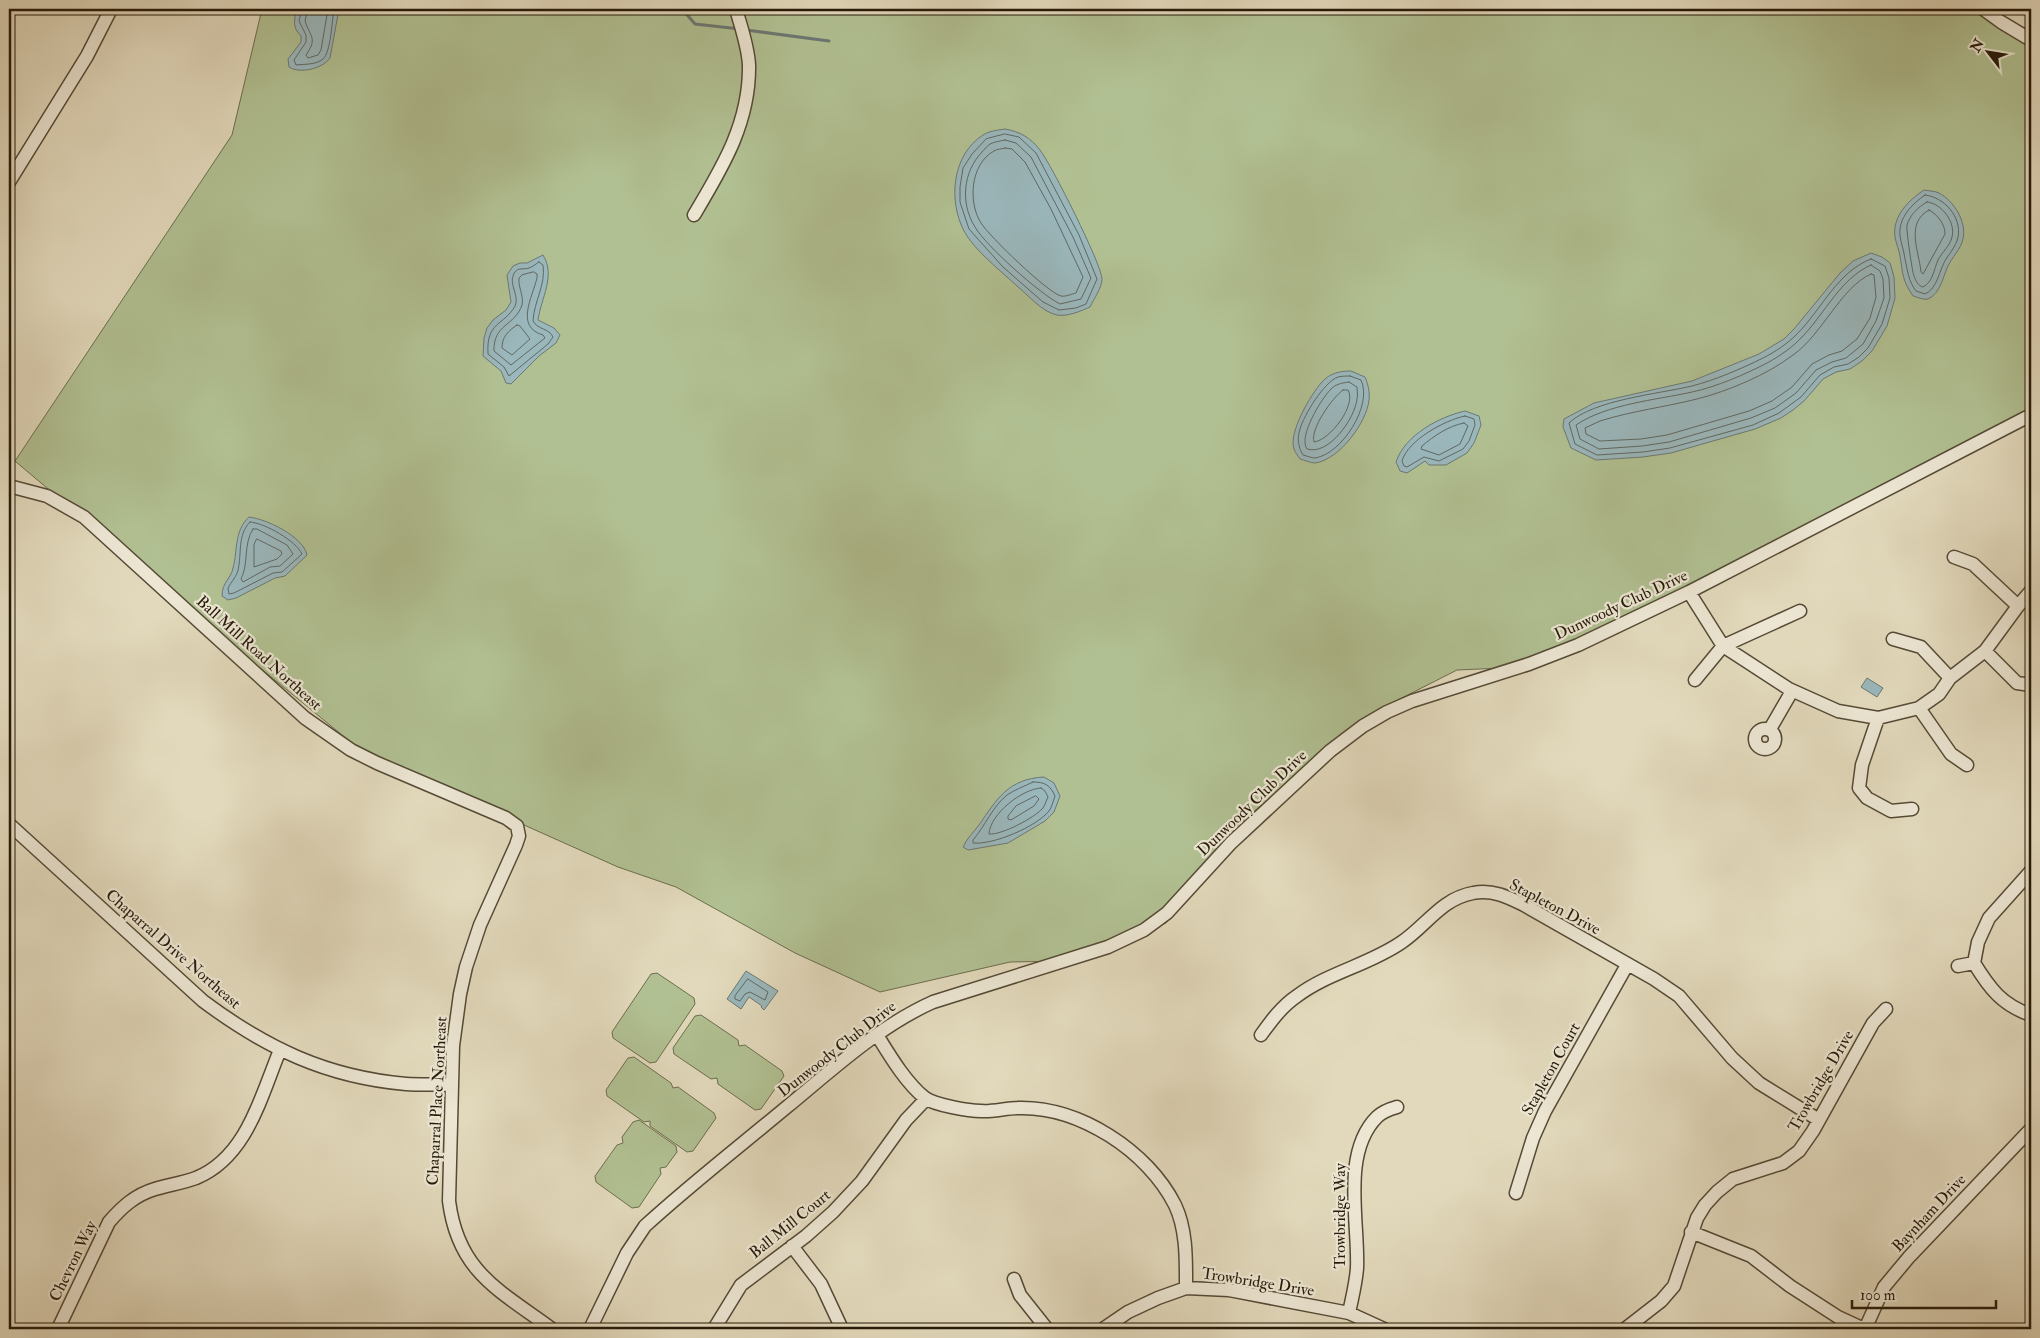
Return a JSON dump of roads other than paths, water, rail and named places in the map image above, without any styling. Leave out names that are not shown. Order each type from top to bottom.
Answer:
[{"type":"street","points":[[9,182],[87,56],[111,9]]},
{"type":"street","points":[[694,215],[725,164],[740,127],[747,95],[749,65],[736,9]]},
{"type":"street","points":[[1983,9],[2031,40]]},
{"type":"street","name":"Dunwoody Club Drive","points":[[590,1329],[627,1253],[645,1226],[877,1035],[909,1013],[932,1002],[1108,947],[1144,930],[1167,912],[1231,843],[1322,757],[1363,726],[1387,712],[1412,701],[1530,664],[1578,645],[1689,592],[2031,415]]},
{"type":"street","name":"Ball Mill Road Northeast","points":[[9,486],[47,496],[84,517],[305,718],[328,736],[377,763],[506,818]]},
{"type":"street","points":[[1954,557],[1973,564],[2018,606]]},
{"type":"street","points":[[1689,592],[1723,646],[1792,691],[1838,711],[1878,718],[1919,708],[1939,694],[1950,678],[1985,651],[2031,591]]},
{"type":"street","points":[[1695,680],[1723,646],[1800,610]]},
{"type":"street","points":[[1893,639],[1920,647],[1950,678]]},
{"type":"street","points":[[1985,651],[2017,683],[2031,685]]},
{"type":"street","points":[[1770,729],[1792,691]]},
{"type":"street","points":[[1919,708],[1951,754],[1967,765]]},
{"type":"street","points":[[1878,718],[1862,764],[1859,788],[1867,798],[1892,811],[1912,809]]},
{"type":"street","name":"Chaparral Place Northeast","points":[[506,818],[517,826],[519,836],[480,925],[466,967],[456,1022],[448,1201],[451,1222],[459,1244],[470,1262],[485,1279],[552,1329]]},
{"type":"street","name":"Chaparral Drive Northeast","points":[[9,824],[203,1001],[237,1026],[280,1050],[319,1066],[365,1078],[407,1084],[452,1085]]},
{"type":"street","points":[[2031,871],[1989,918],[1978,942],[1974,963],[1988,985],[2000,998],[2016,1010],[2031,1015]]},
{"type":"street","name":"Stapleton Drive","points":[[1261,1035],[1274,1017],[1296,996],[1322,980],[1381,955],[1404,941],[1447,902],[1472,893],[1488,892],[1508,897],[1654,979],[1679,996],[1732,1058],[1759,1083],[1819,1120]]},
{"type":"street","points":[[1958,966],[1974,963]]},
{"type":"street","name":"Stapleton Court","points":[[1516,1193],[1533,1138],[1545,1111],[1627,965]]},
{"type":"street","name":"Trowbridge Drive","points":[[1625,1329],[1661,1300],[1674,1286],[1691,1232],[1705,1205],[1717,1192],[1733,1179],[1783,1163],[1793,1157],[1813,1131],[1873,1023],[1886,1009]]},
{"type":"street","points":[[877,1035],[901,1071],[926,1099],[952,1107],[980,1111],[1018,1108],[1046,1109],[1078,1118],[1143,1160],[1161,1181],[1176,1206],[1182,1226],[1186,1252],[1186,1288]]},
{"type":"street","name":"Chevron Way","points":[[58,1329],[109,1222],[122,1208],[138,1196],[155,1189],[198,1177],[214,1168],[228,1156],[247,1130],[280,1050]]},
{"type":"street","name":"Ball Mill Court","points":[[714,1329],[741,1285],[819,1225],[843,1202],[862,1181],[894,1134],[926,1099]]},
{"type":"street","name":"Trowbridge Way","points":[[1349,1313],[1357,1270],[1354,1177],[1357,1152],[1363,1136],[1377,1117],[1397,1107]]},
{"type":"street","name":"Baynham Drive","points":[[1864,1329],[1884,1287],[1909,1257],[2031,1129]]},
{"type":"street","points":[[1691,1232],[1751,1256],[1790,1286],[1838,1317],[1864,1329]]},
{"type":"street","points":[[792,1246],[821,1284],[842,1329]]},
{"type":"street","points":[[1014,1278],[1020,1295],[1047,1329]]},
{"type":"street","name":"Trowbridge Drive","points":[[1103,1329],[1128,1312],[1186,1288],[1229,1290],[1349,1313],[1384,1329]]},
{"type":"water","points":[[297,9],[339,9],[330,58],[316,68],[299,70],[289,67],[288,59],[301,42],[301,36],[296,30],[294,23]]},
{"type":"water","points":[[1005,129],[1024,136],[1040,150],[1075,214],[1094,255],[1102,279],[1090,307],[1065,315],[1057,315],[1046,310],[988,260],[974,246],[964,231],[956,206],[955,192],[959,166],[965,154],[983,135]]},
{"type":"water","points":[[1924,190],[1939,193],[1950,201],[1961,219],[1964,232],[1960,246],[1948,266],[1943,280],[1932,297],[1928,299],[1913,296],[1907,286],[1895,239],[1896,222],[1903,209]]},
{"type":"water","points":[[1871,253],[1882,257],[1890,263],[1894,277],[1895,298],[1887,326],[1872,351],[1862,361],[1850,369],[1836,372],[1823,379],[1804,401],[1781,418],[1755,429],[1671,453],[1643,457],[1596,460],[1571,448],[1563,427],[1564,419],[1594,403],[1692,381],[1759,354],[1784,339],[1840,273],[1853,261]]},
{"type":"water","points":[[543,255],[547,263],[548,279],[538,320],[554,328],[560,335],[556,343],[539,356],[511,384],[506,383],[501,371],[483,356],[484,338],[487,328],[493,320],[506,310],[511,302],[507,275],[513,266],[527,263]]},
{"type":"water","points":[[1351,371],[1365,377],[1368,385],[1369,400],[1363,419],[1350,439],[1333,455],[1315,463],[1300,459],[1294,450],[1294,433],[1307,404],[1317,388],[1328,376],[1339,372]]},
{"type":"water","points":[[1465,411],[1479,416],[1481,425],[1474,443],[1467,453],[1446,465],[1429,465],[1425,461],[1407,473],[1400,471],[1396,462],[1400,452],[1407,443],[1434,423]]},
{"type":"water","points":[[249,517],[265,521],[291,535],[299,541],[307,555],[285,576],[275,578],[236,598],[228,600],[222,596],[222,591],[232,572],[241,528]]},
{"type":"water","points":[[1867,678],[1883,688],[1877,697],[1861,687]]},
{"type":"water","points":[[1044,777],[1054,783],[1060,796],[1054,812],[1045,821],[1008,843],[968,850],[963,847],[1005,792],[1021,782]]},
{"type":"water","points":[[746,971],[778,991],[764,1010],[762,1006],[749,997],[741,1009],[727,999]]},
{"type":"waterway","points":[[682,9],[695,24],[740,29]]},
{"type":"waterway","points":[[746,30],[829,41]]}]
